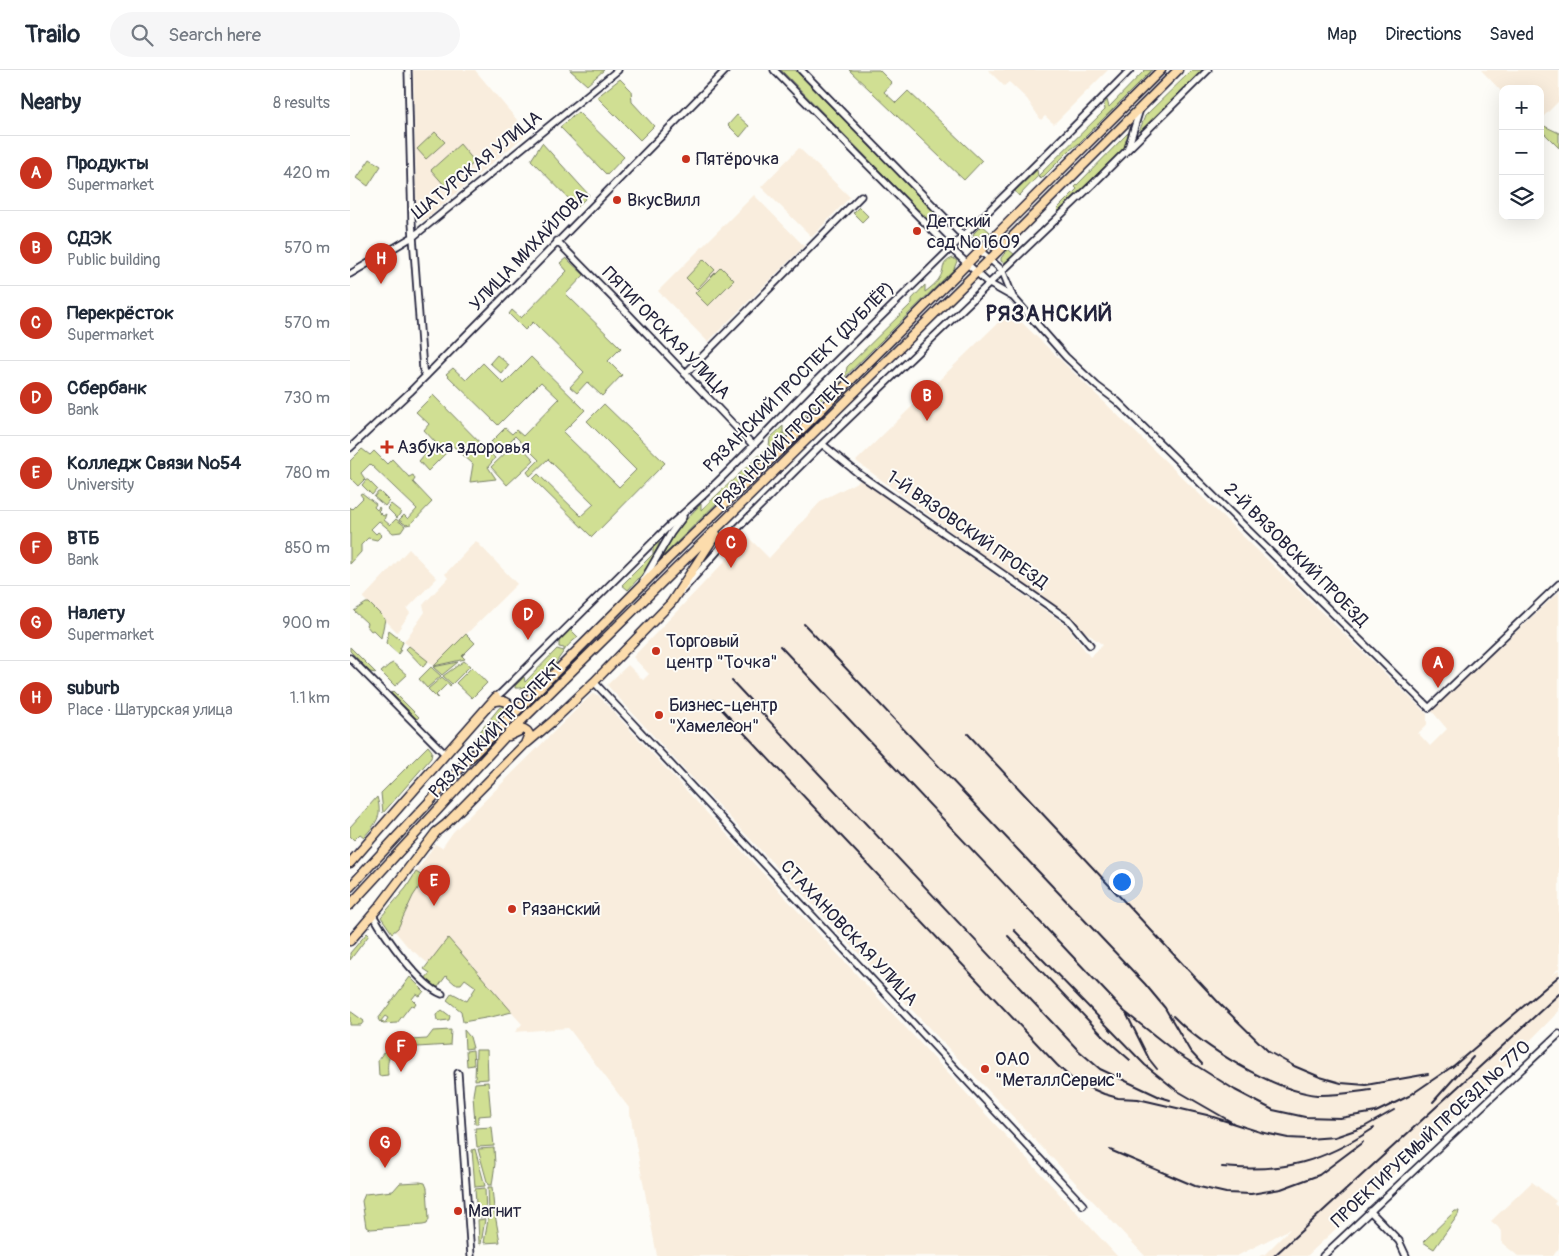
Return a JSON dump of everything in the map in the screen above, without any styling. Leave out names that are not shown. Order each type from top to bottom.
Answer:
[{"type":"main road","name":"РЯЗАНСКИЙ ПРОСПЕКТ","points":[[350,887],[468,760],[1161,70]]},
{"type":"main road","name":"РЯЗАНСКИЙ ПРОСПЕКТ","points":[[350,905],[504,738],[990,260],[1178,70]]},
{"type":"main road","points":[[351,939],[373,915],[436,832],[525,744],[553,721],[594,682],[671,603],[724,521]]},
{"type":"main road","name":"РЯЗАНСКИЙ ПРОСПЕКТ (ДУБЛЁР)","points":[[350,863],[496,697]]},
{"type":"main road","points":[[489,704],[496,701],[504,701],[510,705],[511,711],[506,723]]},
{"type":"main road","points":[[504,738],[553,721]]},
{"type":"main road","points":[[524,730],[529,734],[525,744]]},
{"type":"street","points":[[408,70],[414,236],[423,370],[426,376]]},
{"type":"street","name":"ШАТУРСКАЯ УЛИЦА","points":[[350,274],[414,236],[618,70]]},
{"type":"street","name":"УЛИЦА МИХАЙЛОВА","points":[[350,448],[426,376],[726,70]]},
{"type":"street","name":"2-Й ВЯЗОВСКИЙ ПРОЕЗД","points":[[774,70],[976,273],[988,283],[1013,297]]},
{"type":"street","name":"2-Й ВЯЗОВСКИЙ ПРОЕЗД","points":[[801,70],[945,218],[1002,270],[1013,297],[1066,357],[1097,386],[1123,406],[1429,708],[1559,584]]},
{"type":"street","name":"РЯЗАНСКИЙ ПРОСПЕКТ (ДУБЛЁР)","points":[[496,697],[670,525],[689,509],[1130,70]]},
{"type":"street","points":[[671,603],[738,528],[822,444],[1128,150],[1208,70]]},
{"type":"street","points":[[1128,150],[1140,108]]},
{"type":"street","points":[[685,374],[861,196]]},
{"type":"street","points":[[932,230],[945,218]]},
{"type":"street","name":"ПЯТИГОРСКАЯ УЛИЦА","points":[[557,242],[613,298],[752,445]]},
{"type":"street","name":"1-Й ВЯЗОВСКИЙ ПРОЕЗД","points":[[822,444],[859,474],[1069,620],[1090,645]]},
{"type":"street","points":[[638,590],[671,533],[689,509]]},
{"type":"street","points":[[350,658],[445,754]]},
{"type":"street","name":"СТАХАНОВСКАЯ УЛИЦА","points":[[594,682],[1083,1205]]},
{"type":"street","points":[[373,915],[421,979],[431,989],[442,994]]},
{"type":"street","name":"ПРОЕКТИРУЕМЫЙ ПРОЕЗД № 770","points":[[1323,1256],[1559,1034]]},
{"type":"street","points":[[458,1073],[471,1256]]},
{"type":"street","points":[[1370,1211],[1399,1242],[1406,1256]]},
{"type":"shaded area","points":[[413,70],[475,70],[528,133],[423,221],[417,220]]},
{"type":"shaded area","points":[[988,70],[1108,70],[1054,124],[1045,116],[1041,120],[1027,99],[1009,82],[1004,86]]},
{"type":"shaded area","points":[[1481,70],[1559,70],[1559,101],[1544,116],[1544,85],[1499,85],[1499,89]]},
{"type":"shaded area","points":[[799,148],[850,197],[812,237],[761,187]]},
{"type":"shaded area","points":[[754,195],[804,246],[708,342],[658,291]]},
{"type":"shaded area","points":[[1010,311],[1427,714],[1427,725],[1418,733],[1430,746],[1447,729],[1431,710],[1559,592],[1559,968],[1551,976],[1559,970],[1559,1011],[1467,1105],[1307,1256],[1259,1256],[1265,1254],[1290,1229],[1237,1256],[1145,1256],[680,765],[607,685],[628,665],[643,680],[649,674],[633,657],[748,537],[769,558],[822,500],[861,480],[1067,626],[1090,657],[1103,645],[856,461]]},
{"type":"shaded area","points":[[476,541],[517,584],[434,666],[404,642],[425,612],[423,605],[448,578],[445,574]]},
{"type":"shaded area","points":[[409,549],[437,578],[407,609],[410,613],[397,632],[363,598]]},
{"type":"shaded area","points":[[592,694],[598,695],[1117,1256],[657,1256],[629,1108],[570,1030],[568,1028],[515,1032],[522,1024],[447,941],[429,964],[408,947],[383,917],[402,894],[435,844],[442,848],[453,832]]},
{"type":"shaded area","points":[[1532,1182],[1556,1201],[1554,1204],[1559,1208],[1559,1248],[1553,1256],[1518,1256],[1502,1243],[1502,1233],[1491,1221]]},
{"type":"green space","points":[[570,70],[604,70],[587,85]]},
{"type":"green space","points":[[781,70],[795,70],[940,218],[933,225]]},
{"type":"green space","points":[[849,70],[879,70],[892,83],[884,92],[896,103],[908,91],[982,161],[964,180]]},
{"type":"green space","points":[[1145,70],[1152,70],[1041,179],[1038,176],[1105,110],[1104,104],[1107,100],[1109,107]]},
{"type":"green space","points":[[1192,70],[1203,70],[1139,132],[1145,116]]},
{"type":"green space","points":[[620,79],[631,90],[632,102],[654,126],[640,140],[597,97]]},
{"type":"green space","points":[[578,112],[624,157],[607,175],[560,127]]},
{"type":"green space","points":[[737,115],[749,126],[740,137],[728,125]]},
{"type":"green space","points":[[1544,126],[1559,133],[1559,148],[1544,133]]},
{"type":"green space","points":[[435,132],[445,142],[426,159],[417,149]]},
{"type":"green space","points":[[1128,133],[1124,148],[1059,211],[1057,209],[1077,189],[1075,187]]},
{"type":"green space","points":[[542,143],[589,195],[577,207],[531,160]]},
{"type":"green space","points":[[460,144],[475,162],[446,187],[431,170]]},
{"type":"green space","points":[[370,159],[381,166],[368,186],[357,178]]},
{"type":"green space","points":[[1037,170],[1038,176],[1019,196],[1015,191]]},
{"type":"green space","points":[[859,207],[868,216],[862,222],[853,213]]},
{"type":"green space","points":[[982,225],[990,232],[984,237],[973,236],[974,233]]},
{"type":"green space","points":[[1008,249],[1015,255],[1004,263],[1001,261],[1001,258]]},
{"type":"green space","points":[[566,258],[584,275],[566,294],[621,348],[608,361],[622,375],[602,396],[587,382],[577,393],[570,387],[584,372],[533,322],[525,330],[509,314],[512,310],[521,318],[567,271],[560,263]]},
{"type":"green space","points":[[953,258],[957,261],[954,269],[662,557],[674,535],[701,504],[701,510],[769,446],[770,438],[783,426],[783,434],[912,303],[912,299],[925,285],[925,292],[939,279],[944,264]]},
{"type":"green space","points":[[704,259],[715,270],[697,289],[686,278]]},
{"type":"green space","points":[[721,267],[734,280],[708,306],[695,293]]},
{"type":"green space","points":[[497,355],[509,365],[502,374],[490,363]]},
{"type":"green space","points":[[531,357],[585,410],[563,432],[619,487],[636,470],[587,421],[604,404],[665,463],[592,537],[533,479],[538,474],[581,516],[594,504],[548,459],[530,476],[527,472],[539,460],[515,436],[500,451],[491,442],[505,428],[512,434],[516,430],[523,436],[559,399],[541,382],[498,425],[446,374],[453,368],[466,380],[483,363],[504,384]]},
{"type":"green space","points":[[433,395],[495,458],[488,467],[496,479],[470,482],[473,464],[453,446],[428,471],[419,461],[435,442],[424,430],[429,424],[416,412]]},
{"type":"green space","points":[[517,442],[534,460],[507,485],[491,467]]},
{"type":"green space","points":[[362,449],[370,455],[374,451],[387,464],[392,459],[409,477],[413,475],[415,479],[413,482],[432,502],[411,524],[406,525],[399,520],[404,515],[408,519],[417,509],[370,464],[361,473],[365,479],[358,486],[350,478],[350,461]]},
{"type":"green space","points":[[366,480],[377,489],[372,495],[362,485]]},
{"type":"green space","points":[[378,492],[389,501],[385,506],[374,497]]},
{"type":"green space","points":[[362,493],[376,504],[374,507],[377,510],[379,507],[378,511],[383,516],[386,514],[384,520],[390,525],[396,519],[405,526],[401,532],[393,533],[379,521],[371,529],[376,534],[378,532],[382,535],[377,540],[368,538],[361,545],[361,552],[350,564],[350,507],[352,509],[363,498],[360,494]]},
{"type":"green space","points":[[391,504],[401,512],[397,518],[387,508]]},
{"type":"green space","points":[[660,542],[647,569],[628,590],[622,585],[653,554],[653,547]]},
{"type":"green space","points":[[369,603],[385,619],[381,638],[373,630],[371,631],[366,625],[367,623],[354,611]]},
{"type":"green space","points":[[570,629],[578,637],[564,651],[564,648],[559,647],[559,640]]},
{"type":"green space","points":[[389,631],[403,642],[398,654],[386,643]]},
{"type":"green space","points":[[466,634],[475,643],[462,656],[465,659],[434,666]]},
{"type":"green space","points":[[409,646],[428,661],[423,667],[406,649]]},
{"type":"green space","points":[[350,647],[376,673],[370,672],[350,651]]},
{"type":"green space","points":[[557,649],[564,651],[551,669],[539,681],[524,688],[515,688],[524,677],[525,682]]},
{"type":"green space","points":[[464,661],[470,666],[452,684],[443,676]]},
{"type":"green space","points":[[458,662],[442,675],[433,667]]},
{"type":"green space","points":[[393,663],[407,675],[395,686],[381,672]]},
{"type":"green space","points":[[431,667],[441,676],[427,688],[419,679]]},
{"type":"green space","points":[[472,667],[487,683],[472,698],[456,683]]},
{"type":"green space","points":[[442,677],[451,685],[447,684],[436,695],[437,698],[428,689]]},
{"type":"green space","points":[[393,691],[419,717],[417,719],[391,693]]},
{"type":"green space","points":[[502,706],[505,709],[496,722],[462,754],[499,708]]},
{"type":"green space","points":[[428,746],[432,751],[431,758],[383,813],[381,793]]},
{"type":"green space","points":[[377,797],[379,815],[377,819],[364,837],[360,834],[354,840],[350,836],[350,827]]},
{"type":"green space","points":[[416,872],[425,878],[413,896],[398,928],[392,933],[381,917],[406,888]]},
{"type":"green space","points":[[367,933],[369,935],[350,960],[350,953]]},
{"type":"green space","points":[[448,938],[512,1012],[463,1022],[461,1011],[447,1000],[452,993],[467,1001],[476,987],[465,979],[461,984],[455,984],[446,976],[438,987],[434,988],[424,980],[430,973],[424,969]]},
{"type":"green space","points":[[410,977],[424,991],[420,996],[416,994],[412,999],[416,1003],[414,1006],[411,1005],[397,1023],[383,1024],[381,1022],[385,1023],[388,1018],[385,1016],[380,1022],[378,1019]]},
{"type":"green space","points":[[442,1010],[450,1016],[449,1020],[437,1020],[436,1015]]},
{"type":"green space","points":[[350,1011],[364,1021],[361,1025],[350,1025]]},
{"type":"green space","points":[[451,1030],[450,1045],[401,1048],[396,1050],[389,1059],[388,1075],[379,1076],[378,1060],[392,1041],[427,1039],[433,1031]]},
{"type":"green space","points":[[464,1030],[470,1037],[473,1048],[465,1049]]},
{"type":"green space","points":[[473,1050],[474,1065],[467,1066],[466,1051]]},
{"type":"green space","points":[[476,1050],[487,1050],[488,1079],[475,1080]]},
{"type":"green space","points":[[488,1082],[491,1115],[478,1116],[478,1124],[475,1124],[473,1095],[475,1083]]},
{"type":"green space","points":[[492,1127],[494,1146],[477,1147],[475,1128]]},
{"type":"green space","points":[[392,1137],[391,1141],[387,1144],[376,1144],[375,1138]]},
{"type":"green space","points":[[494,1148],[495,1164],[492,1185],[488,1185],[478,1149]]},
{"type":"green space","points":[[475,1149],[485,1186],[475,1187],[472,1150]]},
{"type":"green space","points":[[400,1183],[425,1183],[427,1188],[429,1219],[427,1224],[371,1229],[366,1227],[362,1201],[365,1194],[393,1191]]},
{"type":"green space","points":[[488,1187],[492,1187],[500,1242],[484,1243],[489,1214]]},
{"type":"green space","points":[[485,1188],[486,1217],[477,1218],[475,1189]]},
{"type":"green space","points":[[1455,1211],[1459,1211],[1458,1215],[1434,1249],[1423,1242]]},
{"type":"green space","points":[[485,1219],[481,1244],[479,1243],[478,1220]]},
{"type":"railway","points":[[804,624],[1145,984],[1165,1008],[1190,1051],[1202,1064]]},
{"type":"railway","points":[[780,646],[1125,1012],[1178,1054],[1235,1090],[1273,1110],[1305,1117],[1340,1118],[1376,1112],[1409,1096],[1456,1064]]},
{"type":"railway","points":[[732,681],[1078,1050],[1100,1069],[1170,1100]]},
{"type":"railway","points":[[713,700],[1074,1081],[1118,1098],[1138,1099],[1207,1115],[1235,1124]]},
{"type":"railway","points":[[968,734],[1219,1003],[1269,1052],[1294,1066],[1320,1077],[1341,1083],[1366,1085],[1428,1074]]},
{"type":"railway","points":[[1014,930],[1145,1065],[1176,1090],[1235,1124],[1288,1138],[1335,1137],[1364,1127],[1394,1110]]},
{"type":"railway","points":[[1008,936],[1106,1039],[1130,1060]]},
{"type":"railway","points":[[1451,1068],[1559,976]]},
{"type":"railway","points":[[1274,1256],[1559,994]]},
{"type":"railway","points":[[1127,1015],[1149,1059],[1157,1069]]},
{"type":"railway","points":[[1173,1016],[1220,1054],[1240,1066],[1281,1085],[1300,1092],[1317,1095],[1371,1090]]},
{"type":"railway","points":[[1433,1102],[1473,1057]]},
{"type":"railway","points":[[1222,1167],[1264,1168],[1302,1162],[1320,1157],[1337,1149],[1374,1128]]},
{"type":"railway","points":[[1110,1150],[1195,1186],[1226,1193],[1251,1194],[1281,1189],[1319,1175],[1363,1142]]},
{"type":"place","name":"Пятёрочка","points":[[686,159]]},
{"type":"place","name":"ВкусВилл","points":[[617,200]]},
{"type":"place","name":"Детский сад №1609","points":[[917,231]]},
{"type":"place","name":"suburb","points":[[381,284]]},
{"type":"place","name":"СДЭК","points":[[927,421]]},
{"type":"place","name":"Азбука здоровья","points":[[387,447]]},
{"type":"place","name":"Перекрёсток","points":[[731,568]]},
{"type":"place","name":"Сбербанк","points":[[528,640]]},
{"type":"place","name":"Торговый центр \"Точка\"","points":[[656,651]]},
{"type":"place","name":"Продукты","points":[[1438,688]]},
{"type":"place","name":"Бизнес-центр \"Хамелеон\"","points":[[659,715]]},
{"type":"place","name":"Колледж Связи №54","points":[[434,906]]},
{"type":"place","name":"Рязанский","points":[[512,909]]},
{"type":"place","name":"ОАО \"МеталлСервис\"","points":[[985,1069]]},
{"type":"place","name":"ВТБ","points":[[401,1072]]},
{"type":"place","name":"Налету","points":[[385,1168]]},
{"type":"place","name":"Магнит","points":[[458,1211]]},
{"type":"district","name":"РЯЗАНСКИЙ","points":[[1049,314]]}]
